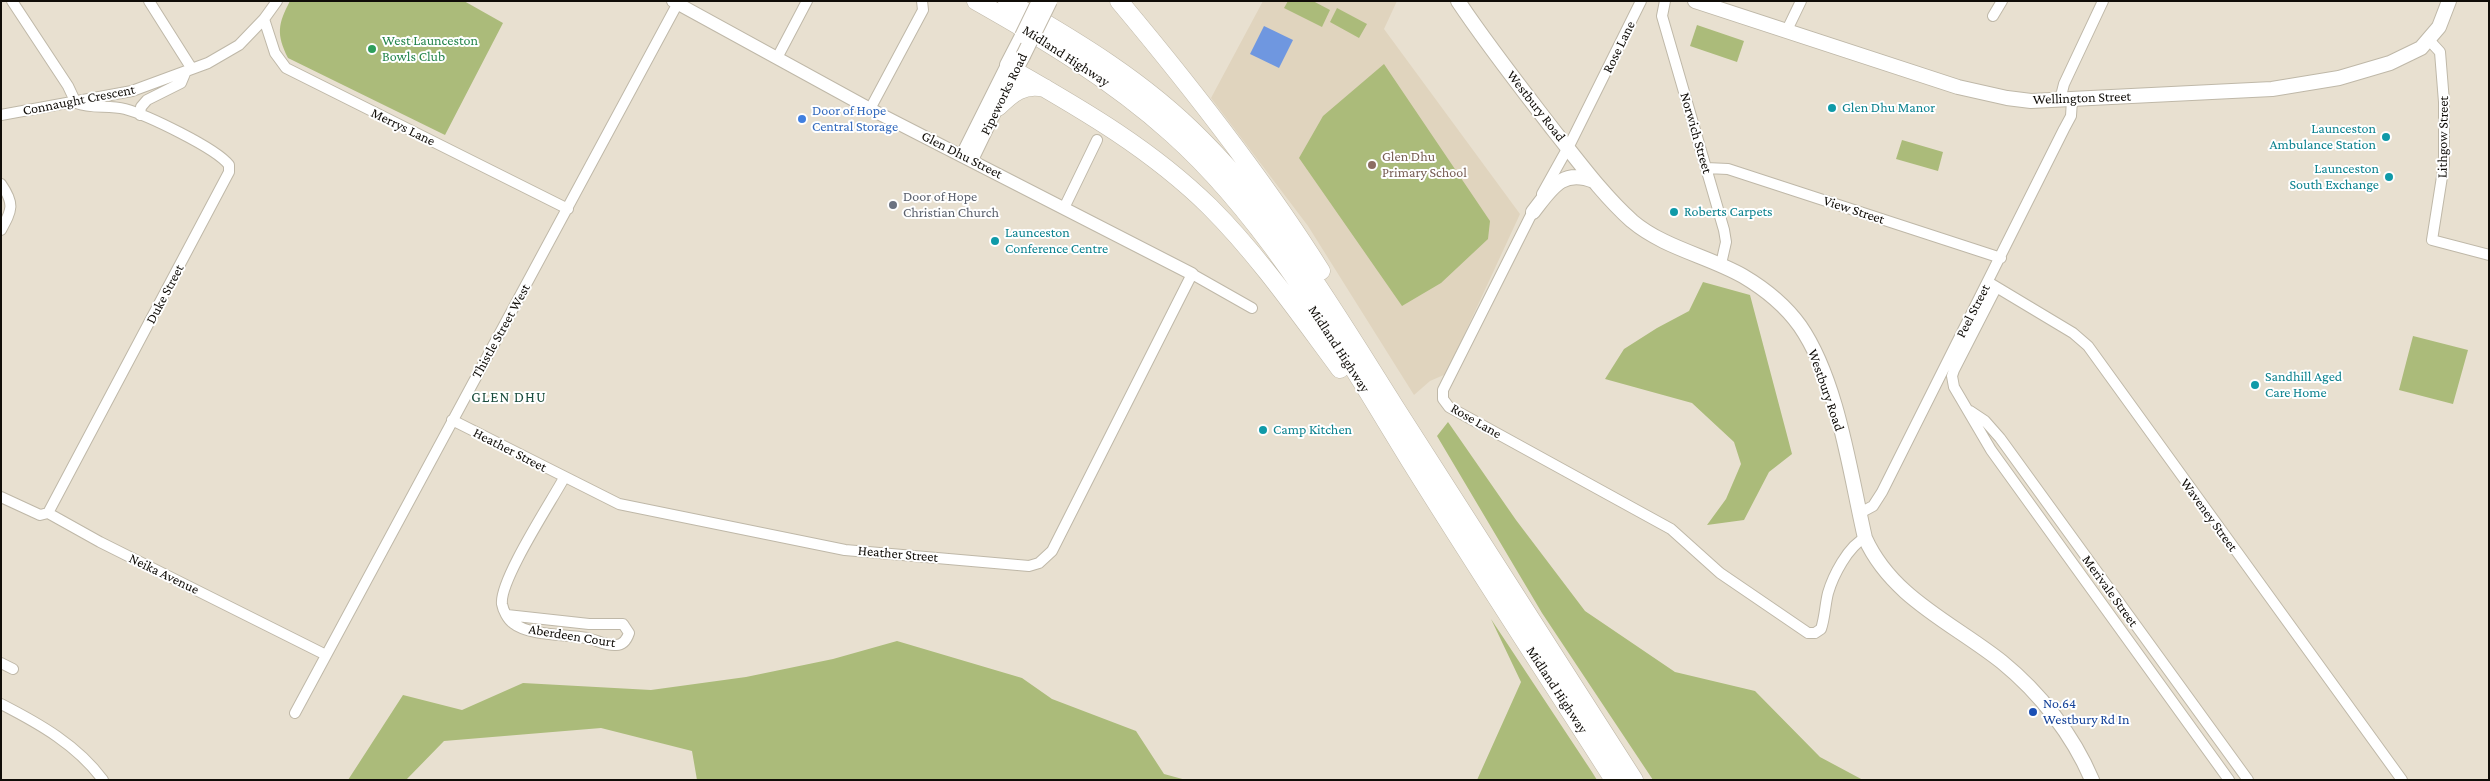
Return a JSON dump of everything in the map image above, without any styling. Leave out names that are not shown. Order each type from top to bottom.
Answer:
[{"type":"highway","name":"Midland Highway","points":[[976,1],[1057,48],[1104,79],[1172,134],[1216,178],[1251,220],[1290,272],[1614,780]]},
{"type":"highway","name":"Midland Highway","points":[[1007,1],[1097,55],[1148,92],[1200,138],[1241,182],[1277,228],[1318,286],[1634,780]]},
{"type":"highway","points":[[1119,1],[1216,120],[1287,216],[1410,413],[1472,526]]},
{"type":"highway","points":[[1123,1],[1136,21]]},
{"type":"highway","points":[[1015,61],[1048,89],[1140,147],[1189,187],[1222,219],[1277,284],[1431,495]]},
{"type":"highway","points":[[998,108],[1011,94],[1020,89],[1032,86],[1048,89]]},
{"type":"main road","name":"Pipeworks Road","points":[[1015,61],[1022,36],[1039,1]]},
{"type":"main road","points":[[1022,36],[1044,1]]},
{"type":"main road","name":"Pipeworks Road","points":[[1015,61],[1050,1]]},
{"type":"main road","name":"Westbury Road","points":[[1458,1],[1521,88],[1594,181],[1632,221],[1650,234],[1721,264],[1768,292],[1789,312],[1807,337],[1831,395],[1865,538],[1883,570],[1901,588],[2002,662],[2036,694],[2067,734],[2092,780]]},
{"type":"main road","name":"Wellington Street","points":[[1695,1],[1958,87],[2007,98],[2066,100],[2292,87],[2339,78],[2390,63],[2410,54],[2429,40],[2439,27],[2449,1]]},
{"type":"main road","points":[[1532,212],[1552,188],[1563,179],[1579,176],[1594,181]]},
{"type":"street","points":[[12,1],[68,86],[76,103]]},
{"type":"street","points":[[140,115],[140,107],[148,100],[181,83],[189,70],[149,1]]},
{"type":"street","name":"Connaught Crescent","points":[[1,115],[76,103],[132,91],[189,70],[222,56],[239,45],[264,19],[277,1]]},
{"type":"street","points":[[777,58],[807,1]]},
{"type":"street","points":[[870,109],[924,10],[922,1]]},
{"type":"street","name":"Rose Lane","points":[[1641,1],[1568,148],[1532,212],[1446,384],[1443,394],[1445,403],[1459,414],[1671,529],[1720,573],[1808,633],[1816,633],[1821,629],[1828,592],[1848,554],[1860,540],[1865,538]]},
{"type":"street","name":"Norwich Street","points":[[1665,1],[1662,16],[1726,239],[1721,264]]},
{"type":"street","points":[[1787,30],[1801,1]]},
{"type":"street","name":"Peel Street","points":[[1860,513],[1873,506],[1882,492],[1992,285],[2001,258],[2071,116],[2064,84],[2103,1]]},
{"type":"street","name":"Glen Dhu Street","points":[[676,2],[870,109],[967,157],[1192,274],[1252,308]]},
{"type":"street","name":"Thistle Street West","points":[[295,713],[452,420],[568,209],[676,2]]},
{"type":"street","points":[[1993,16],[1999,2]]},
{"type":"street","name":"Merrys Lane","points":[[264,19],[275,53],[286,68],[568,209]]},
{"type":"street","name":"Lithgow Street","points":[[2429,40],[2440,52],[2444,102],[2443,172],[2432,240],[2489,255]]},
{"type":"street","name":"Pipeworks Road","points":[[967,157],[998,108],[1015,61]]},
{"type":"street","name":"Pipeworks Road","points":[[967,157],[1015,61]]},
{"type":"street","name":"Duke Street","points":[[48,513],[229,172],[229,165],[215,152],[140,115],[124,109],[87,107],[76,103]]},
{"type":"street","points":[[1064,208],[1097,140]]},
{"type":"street","name":"View Street","points":[[1706,168],[1728,169],[2001,258]]},
{"type":"street","points":[[1,184],[11,201],[11,212],[1,230]]},
{"type":"street","name":"Heather Street","points":[[452,420],[619,504],[824,546],[1029,566],[1039,564],[1052,552],[1192,274]]},
{"type":"street","name":"Merivale Street","points":[[1992,285],[1952,376],[1954,387],[1991,450],[2229,780]]},
{"type":"street","name":"Waveney Street","points":[[1992,285],[2073,332],[2088,346],[2402,780]]},
{"type":"street","name":"Merivale Street","points":[[1967,408],[2000,438],[2248,780]]},
{"type":"street","points":[[506,615],[502,604],[506,583],[564,478]]},
{"type":"street","name":"Neika Avenue","points":[[1,497],[40,515],[48,513],[100,542],[326,655]]},
{"type":"street","name":"Aberdeen Court","points":[[506,615],[589,624],[618,623],[626,627],[628,633],[623,644],[616,646],[586,638],[522,629],[511,622],[506,615]]},
{"type":"street","points":[[1,663],[13,668]]},
{"type":"street","points":[[1,704],[58,735],[84,758],[103,780]]},
{"type":"shaded area","name":"Glen Dhu Primary School","points":[[1263,1],[1397,1],[1384,29],[1520,214],[1446,374],[1430,381],[1414,395],[1308,226],[1211,98]]},
{"type":"green space","points":[[290,1],[464,1],[503,23],[445,135],[288,58],[284,50],[280,29],[283,16]]},
{"type":"green space","points":[[1288,1],[1313,1],[1330,10],[1322,27],[1284,8]]},
{"type":"green space","points":[[1337,8],[1367,24],[1359,38],[1330,22]]},
{"type":"green space","points":[[1697,25],[1744,41],[1737,62],[1690,46]]},
{"type":"green space","points":[[1384,64],[1490,221],[1488,239],[1441,283],[1402,306],[1299,158],[1323,116]]},
{"type":"green space","points":[[1902,140],[1943,152],[1938,171],[1896,159]]},
{"type":"green space","points":[[1703,282],[1750,295],[1792,454],[1769,472],[1744,520],[1707,525],[1726,499],[1741,464],[1734,442],[1692,403],[1605,379],[1624,349],[1689,311]]},
{"type":"green space","points":[[2413,336],[2468,350],[2453,404],[2399,390]]},
{"type":"green space","points":[[1448,422],[1516,520],[1585,611],[1675,672],[1755,691],[1820,757],[1863,780],[1653,780],[1542,613],[1437,436]]},
{"type":"green space","points":[[1491,619],[1597,780],[1477,780],[1521,682]]},
{"type":"green space","points":[[897,641],[1022,678],[1052,699],[1136,731],[1164,774],[1186,780],[697,780],[692,751],[601,728],[444,741],[406,780],[348,780],[403,695],[462,710],[523,683],[651,690],[746,677],[833,659]]},
{"type":"water","points":[[1264,26],[1293,40],[1279,68],[1250,54]]},
{"type":"place","name":"West Launceston Bowls Club","points":[[372,49]]},
{"type":"place","name":"Glen Dhu Manor","points":[[1832,108]]},
{"type":"place","name":"Door of Hope Central Storage","points":[[802,119]]},
{"type":"place","name":"Launceston Ambulance Station","points":[[2386,137]]},
{"type":"place","name":"Glen Dhu Primary School","points":[[1372,165]]},
{"type":"place","name":"Launceston South Exchange","points":[[2389,177]]},
{"type":"place","name":"Door of Hope Christian Church","points":[[893,205]]},
{"type":"place","name":"Roberts Carpets","points":[[1674,212]]},
{"type":"place","name":"Launceston Conference Centre","points":[[995,241]]},
{"type":"place","name":"Sandhill Aged Care Home","points":[[2255,385]]},
{"type":"place","name":"Camp Kitchen","points":[[1263,430]]},
{"type":"place","name":"No.64 Westbury Rd In","points":[[2033,712]]},
{"type":"district","name":"GLEN DHU","points":[[509,397]]}]
